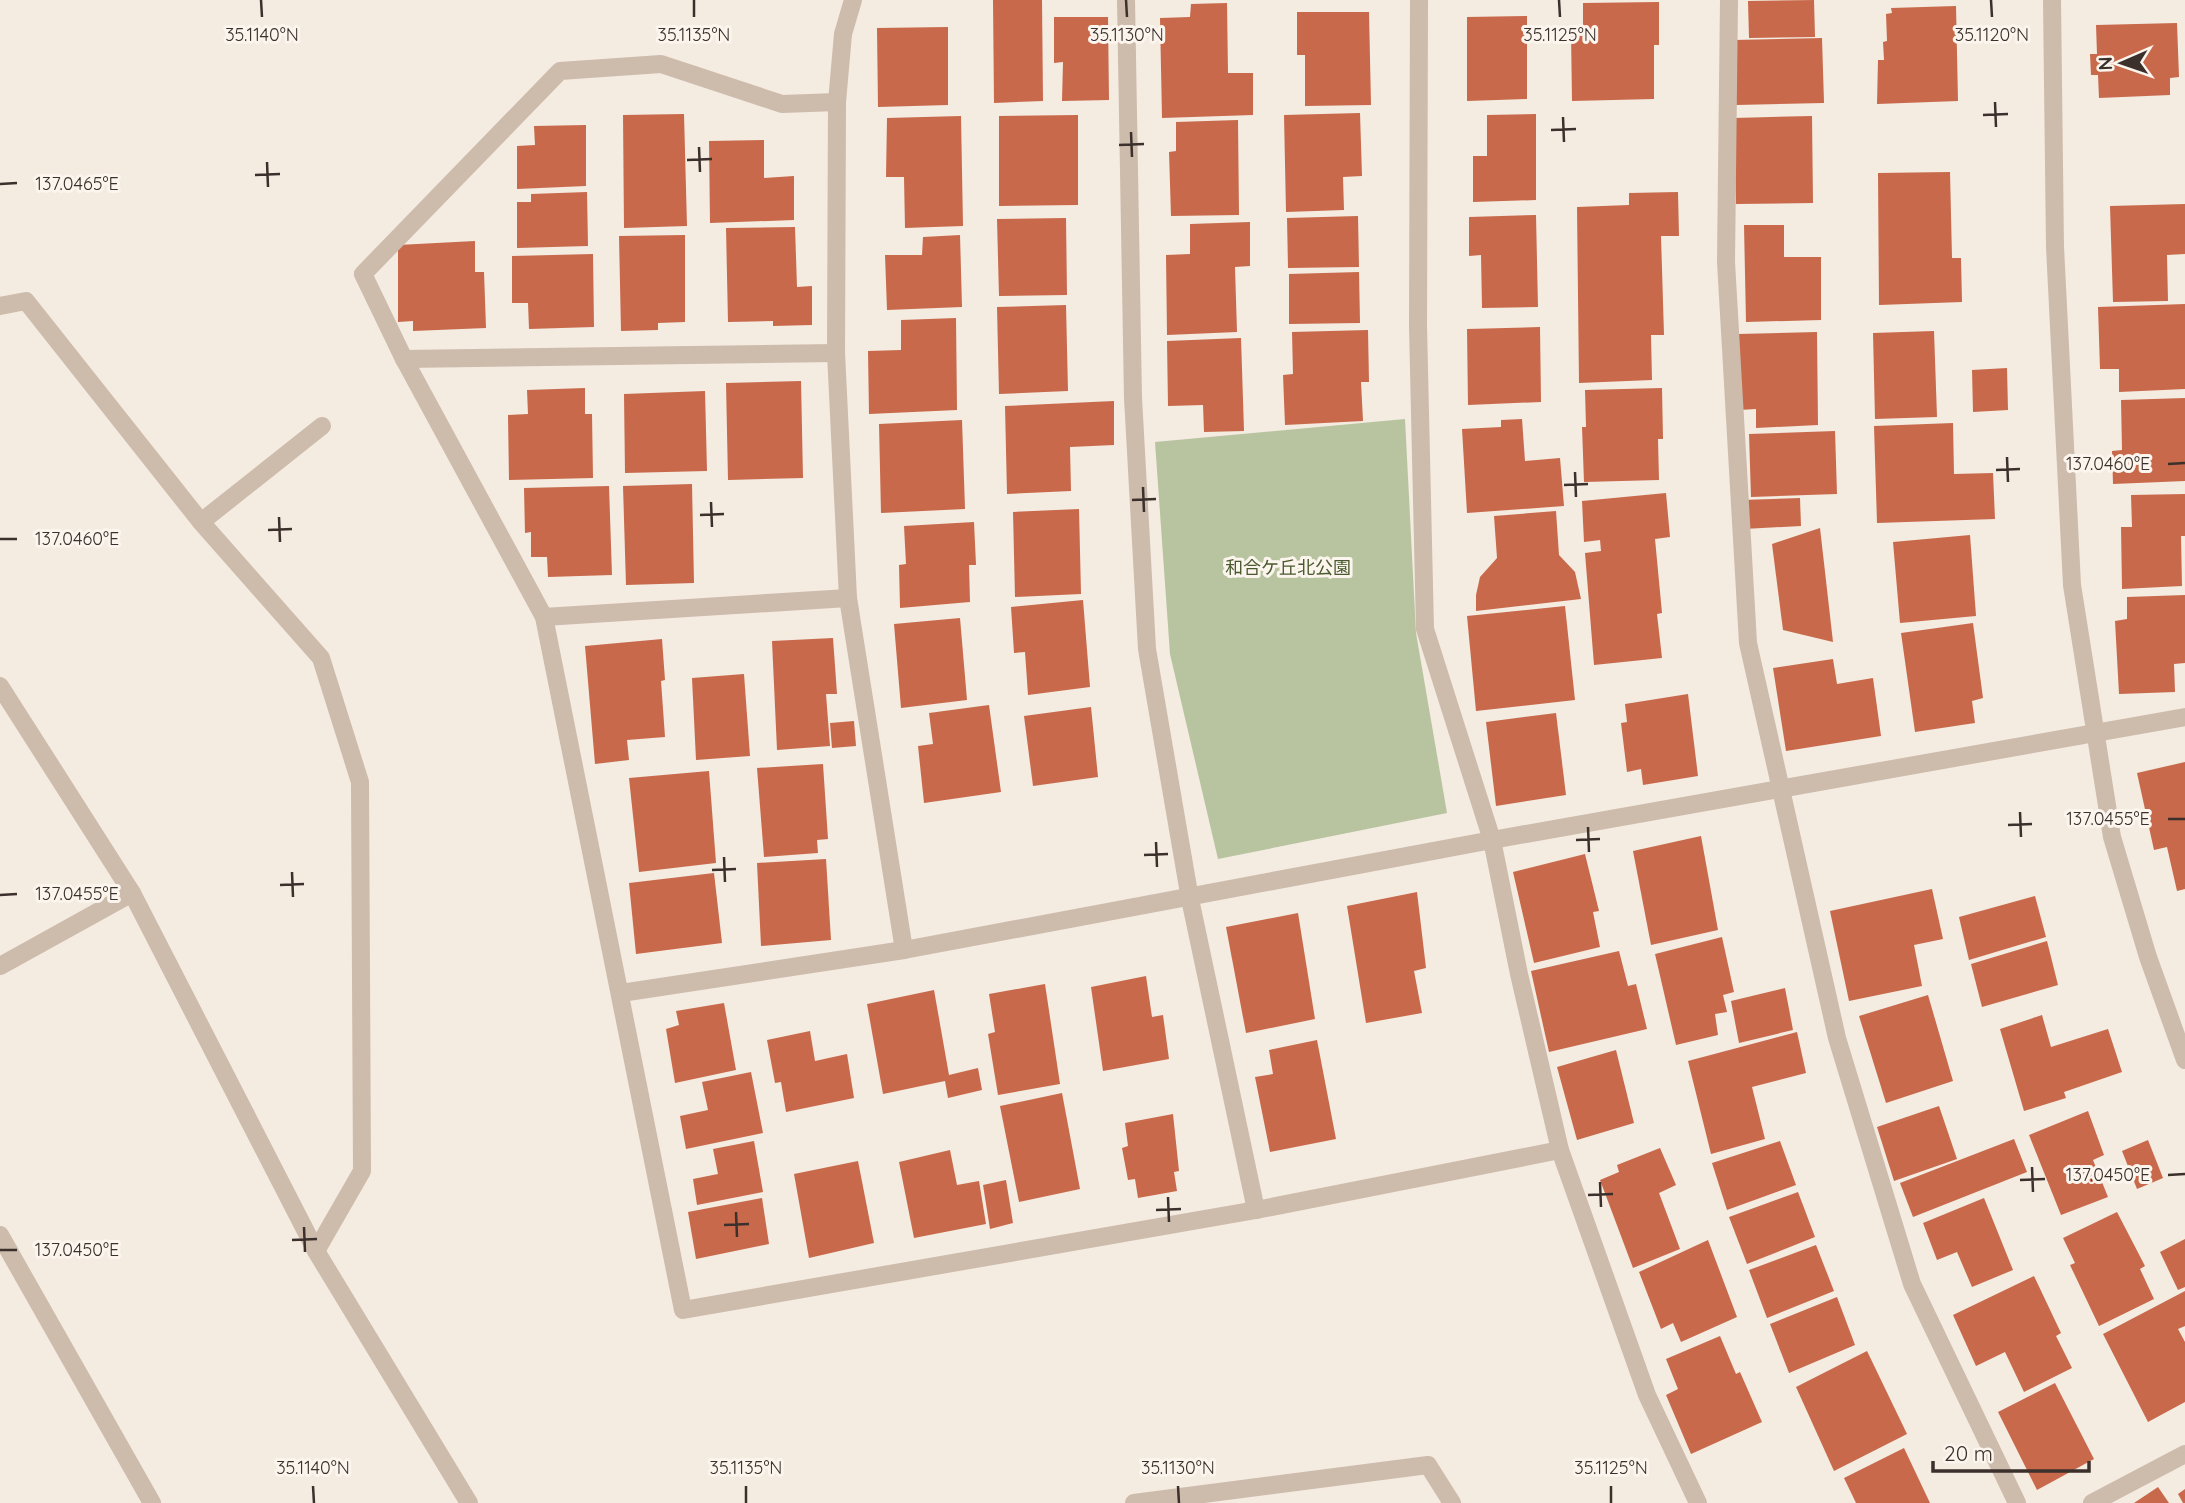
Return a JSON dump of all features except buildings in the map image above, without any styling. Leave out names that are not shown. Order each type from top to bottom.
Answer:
[{"type":"street","points":[[853,0],[843,34],[837,102],[836,353],[848,598],[904,950]]},
{"type":"street","points":[[1126,0],[1133,398],[1147,649],[1190,899],[1256,1210]]},
{"type":"street","points":[[1419,0],[1418,326],[1425,629],[1492,840],[1518,974],[1560,1150],[1647,1395],[1698,1503]]},
{"type":"street","points":[[1729,0],[1726,262],[1748,643],[1837,1038],[1912,1284],[2017,1503]]},
{"type":"street","points":[[2052,0],[2055,247],[2072,585],[2112,837],[2148,957],[2185,1060]]},
{"type":"street","points":[[837,102],[782,104],[662,64],[560,71],[363,274],[404,359],[544,617],[682,1310],[1256,1210],[1560,1150]]},
{"type":"street","points":[[0,306],[26,301],[201,523],[321,658],[360,782],[362,1171],[316,1251]]},
{"type":"street","points":[[404,359],[836,353]]},
{"type":"street","points":[[201,523],[322,426]]},
{"type":"street","points":[[544,617],[848,598]]},
{"type":"street","points":[[0,685],[132,893],[316,1251],[468,1503]]},
{"type":"street","points":[[621,993],[904,950],[1190,899],[1492,840],[2185,717]]},
{"type":"street","points":[[0,967],[132,893]]},
{"type":"street","points":[[0,1235],[152,1503]]},
{"type":"street","points":[[2092,1503],[2185,1454]]},
{"type":"street","points":[[1134,1503],[1428,1465],[1452,1503]]},
{"type":"green space","name":"和合ケ丘北公園","points":[[1405,419],[1416,633],[1447,813],[1218,859],[1170,654],[1155,442]]}]
